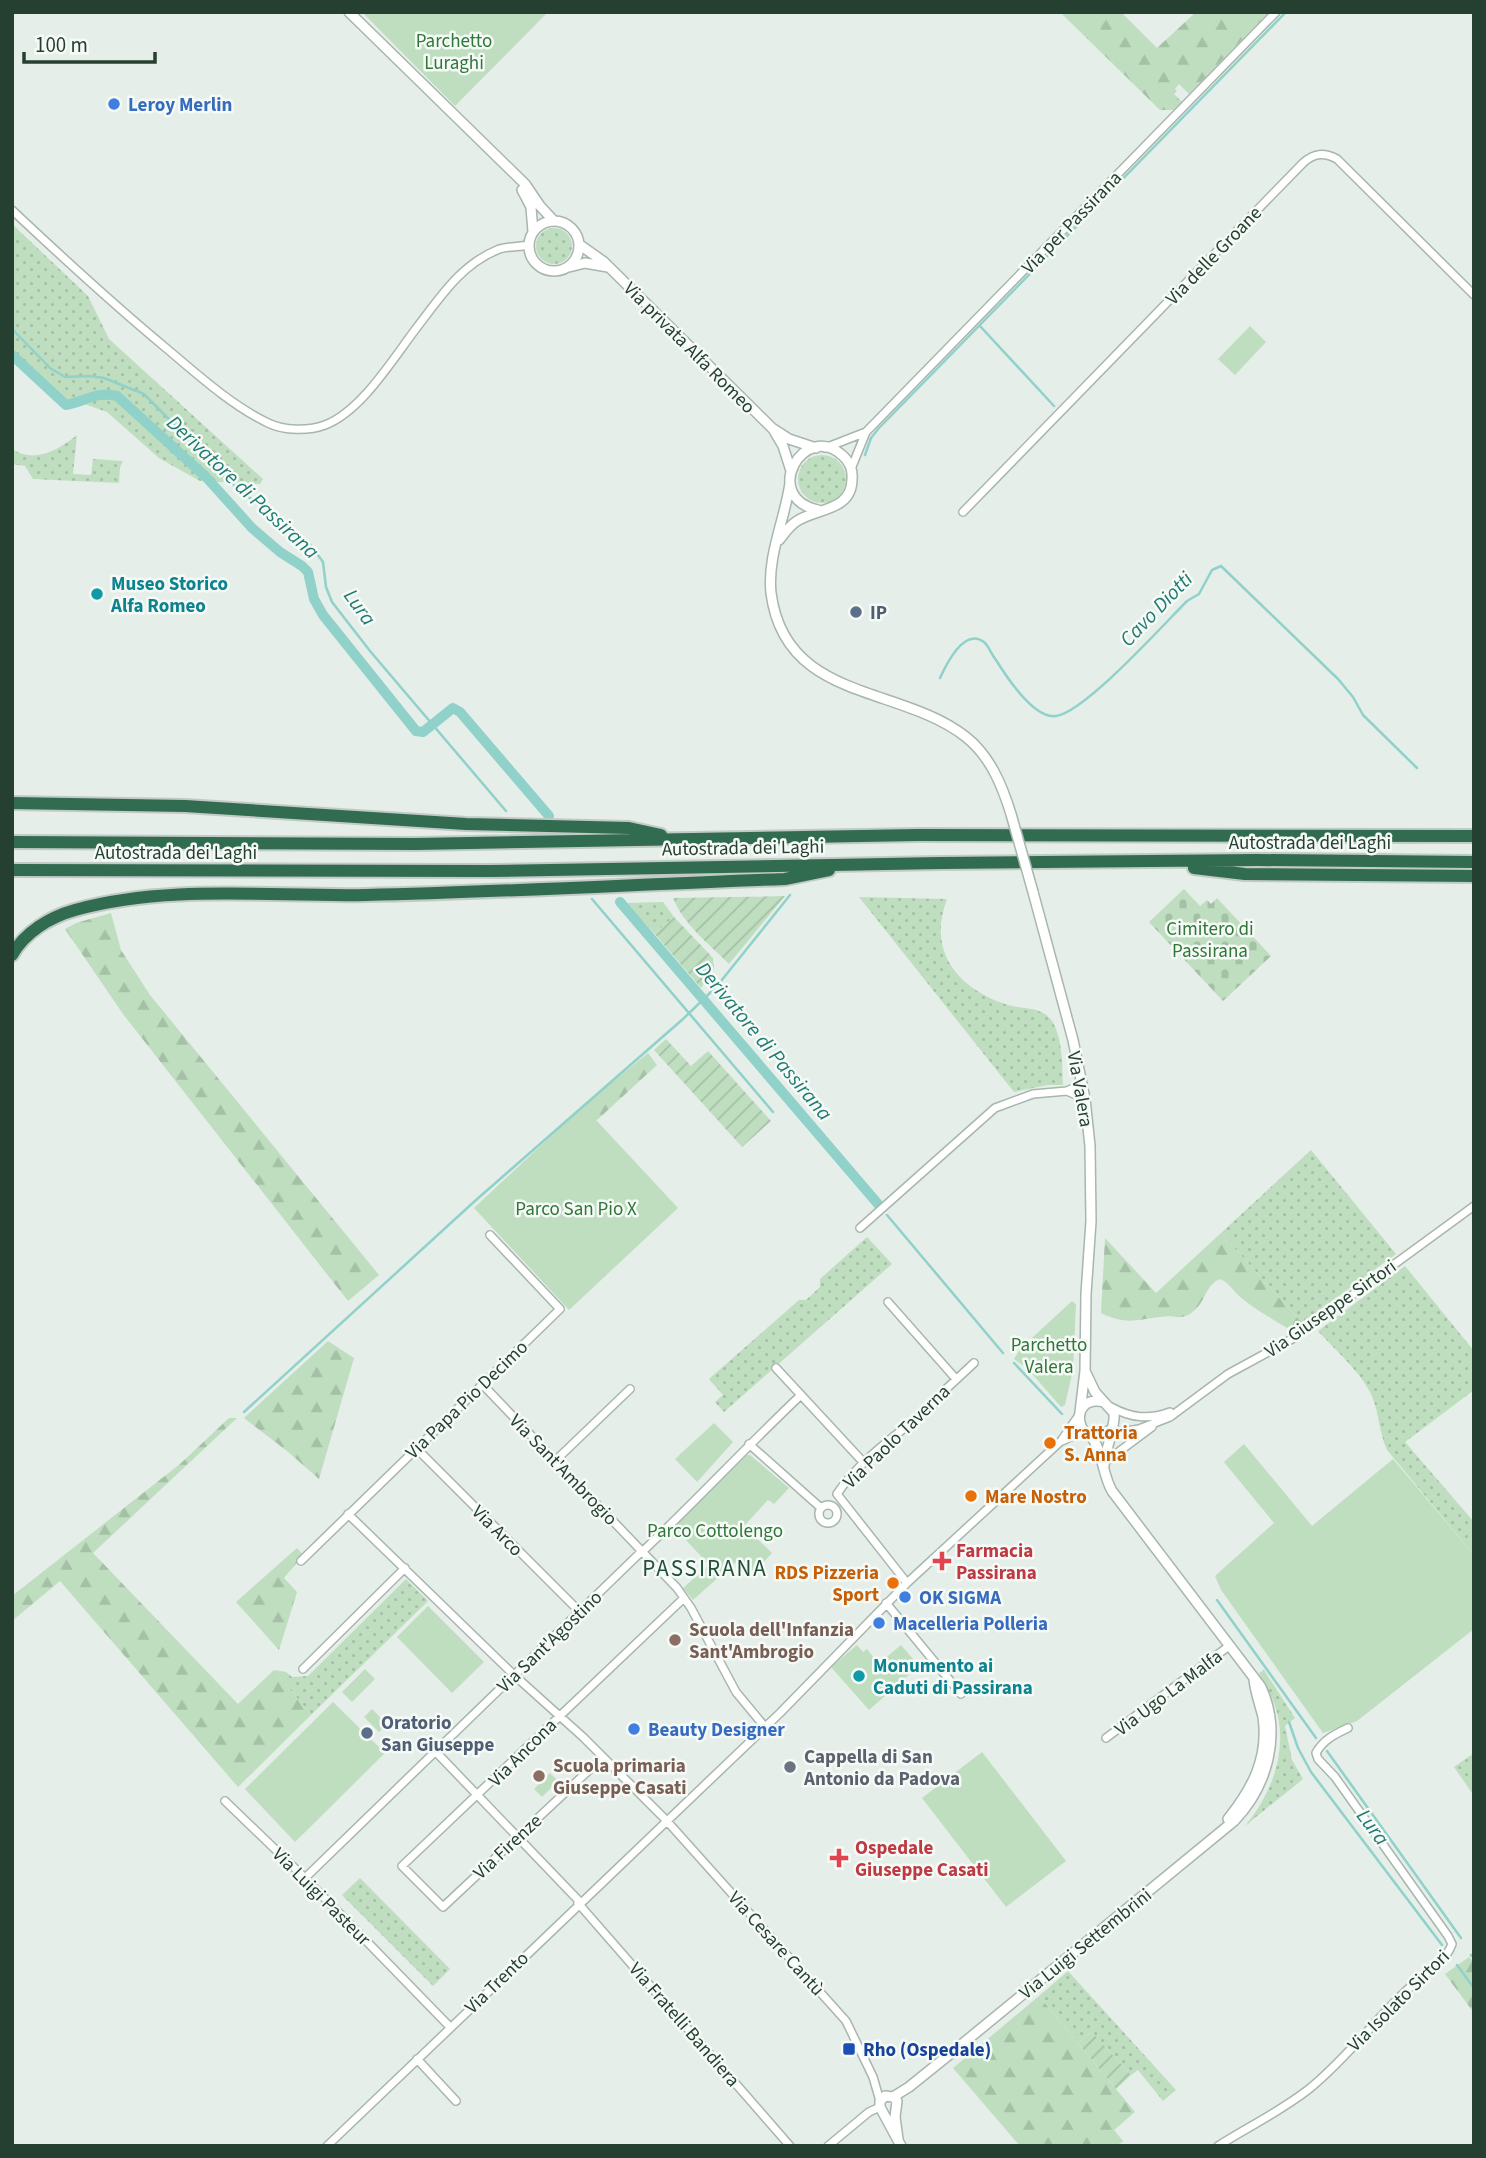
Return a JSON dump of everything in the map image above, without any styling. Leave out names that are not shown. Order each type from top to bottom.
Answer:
[{"type":"highway","points":[[12,793],[95,803]]},
{"type":"highway","points":[[12,803],[185,806],[466,824],[629,828],[671,838]]},
{"type":"highway","points":[[1447,835],[1474,829]]},
{"type":"highway","name":"Autostrada dei Laghi","points":[[12,842],[416,844],[918,835],[1474,836]]},
{"type":"highway","name":"Autostrada dei Laghi","points":[[12,870],[490,871],[1258,860],[1474,862]]},
{"type":"highway","points":[[1159,863],[1245,874],[1474,876]]},
{"type":"highway","points":[[12,955],[33,930],[52,919],[75,910],[145,898],[202,894],[365,895],[785,880],[858,864]]},
{"type":"street","points":[[349,12],[525,184],[554,221],[572,228],[580,245],[577,257],[569,267],[553,272],[541,268],[532,259],[528,245],[533,232],[531,207],[508,169]]},
{"type":"street","name":"Via per Passirana","points":[[851,469],[866,432],[1276,12]]},
{"type":"street","name":"Via delle Groane","points":[[963,512],[1303,163],[1313,156],[1326,155],[1337,159],[1474,295]]},
{"type":"street","points":[[12,210],[102,294],[206,381],[271,425],[289,428],[324,426],[341,418],[368,392],[464,269],[499,249],[528,245]]},
{"type":"street","points":[[533,232],[542,224],[554,221]]},
{"type":"street","name":"Via privata Alfa Romeo","points":[[580,245],[608,267],[772,428],[789,439],[821,448]]},
{"type":"street","name":"Via privata Alfa Romeo","points":[[569,267],[585,263],[608,267]]},
{"type":"street","name":"Via privata Alfa Romeo","points":[[772,428],[791,471]]},
{"type":"street","name":"Via per Passirana","points":[[821,448],[866,432]]},
{"type":"street","points":[[821,448],[843,456],[851,469],[852,484],[844,499],[831,508],[818,510],[788,528],[775,545],[786,511],[791,471],[800,456],[821,448]]},
{"type":"street","points":[[790,483],[799,501],[818,510]]},
{"type":"street","name":"Via Valera","points":[[775,545],[770,573],[771,593],[782,628],[793,647],[807,662],[834,680],[922,713],[967,738],[979,749],[995,772],[1011,812],[1073,1040],[1085,1099],[1092,1182],[1085,1371],[1080,1414]]},
{"type":"street","points":[[860,1227],[995,1108],[1033,1094],[1067,1091],[1082,1084]]},
{"type":"street","points":[[1067,1091],[1085,1099]]},
{"type":"street","name":"Via Giuseppe Sirtori","points":[[1112,1429],[1129,1431],[1160,1421],[1228,1374],[1292,1339],[1474,1206]]},
{"type":"street","name":"Via Papa Pio Decimo","points":[[300,1561],[560,1309],[490,1235]]},
{"type":"street","name":"Via Paolo Taverna","points":[[888,1302],[956,1379]]},
{"type":"street","name":"Via Paolo Taverna","points":[[850,1511],[834,1510],[821,1508],[819,1514],[823,1521],[833,1521],[834,1510],[837,1494],[845,1483],[864,1463],[936,1403],[974,1363]]},
{"type":"street","points":[[776,1368],[864,1463]]},
{"type":"street","points":[[1085,1371],[1095,1392],[1108,1404],[1115,1418],[1104,1467]]},
{"type":"street","name":"Via Sant'Ambrogio","points":[[482,1384],[643,1550],[684,1598],[736,1692],[765,1727]]},
{"type":"street","points":[[555,1460],[630,1389]]},
{"type":"street","name":"Via Sant'Agostino","points":[[305,1878],[801,1395]]},
{"type":"street","points":[[1089,1434],[1080,1425],[1080,1414],[1089,1402],[1108,1404]]},
{"type":"street","name":"Via Giuseppe Sirtori","points":[[1108,1404],[1129,1416],[1141,1418],[1166,1414],[1184,1406]]},
{"type":"street","name":"Via Trento","points":[[327,2146],[579,1902],[765,1727],[886,1603],[1061,1441],[1080,1414]]},
{"type":"street","points":[[1104,1467],[1160,1421]]},
{"type":"street","points":[[1061,1441],[1077,1434],[1104,1435],[1112,1429]]},
{"type":"street","name":"Via Luigi Settembrini","points":[[885,2103],[950,2054],[1218,1831],[1248,1794],[1260,1763],[1264,1732],[1254,1678],[1112,1491],[1095,1443],[1089,1434]]},
{"type":"street","points":[[749,1444],[821,1508]]},
{"type":"street","name":"Via Arco","points":[[416,1448],[580,1612]]},
{"type":"street","name":"Via Paolo Taverna","points":[[837,1494],[907,1583]]},
{"type":"street","name":"Via Cesare Cantù","points":[[348,1514],[666,1820],[841,2015],[873,2077],[900,2142]]},
{"type":"street","points":[[303,1669],[405,1568]]},
{"type":"street","name":"Via Ancona","points":[[443,1907],[402,1866],[684,1598]]},
{"type":"street","points":[[886,1603],[961,1694]]},
{"type":"street","name":"Via Ugo La Malfa","points":[[1106,1738],[1230,1646]]},
{"type":"street","name":"Via Isolato Sirtori","points":[[1220,2145],[1297,2098],[1317,2082],[1408,1988],[1436,1965],[1452,1944],[1335,1777],[1318,1759],[1316,1754],[1319,1747],[1348,1728]]},
{"type":"street","name":"Via Fratelli Bandiera","points":[[435,1751],[579,1902],[790,2146]]},
{"type":"street","name":"Via Firenze","points":[[443,1907],[603,1757]]},
{"type":"street","name":"Via Luigi Pasteur","points":[[225,1801],[305,1878],[450,2027]]},
{"type":"street","name":"Via Luigi Settembrini","points":[[897,2108],[950,2054]]},
{"type":"street","points":[[417,2059],[456,2101]]},
{"type":"street","points":[[828,2146],[869,2112],[885,2103],[897,2101],[897,2108],[890,2114],[885,2103]]},
{"type":"street","name":"Via Cesare Cantù","points":[[897,2108],[900,2142]]},
{"type":"green space","name":"Parchetto Luraghi","points":[[362,12],[548,12],[455,106]]},
{"type":"green space","points":[[1060,12],[1121,12],[1157,48],[1196,12],[1269,12],[1189,94],[1179,84],[1174,94],[1182,102],[1173,110],[1160,110]]},
{"type":"green space","points":[[12,224],[88,296],[109,339],[263,479],[260,484],[200,481],[159,458],[107,412],[79,402],[61,401],[12,361]]},
{"type":"green space","points":[[554,228],[567,233],[572,246],[567,259],[554,264],[541,259],[536,246],[541,233]]},
{"type":"green space","points":[[1250,326],[1266,342],[1235,375],[1218,359]]},
{"type":"green space","points":[[77,435],[73,474],[91,475],[93,459],[123,461],[119,483],[33,479],[25,466],[12,464],[12,449],[38,455],[62,446]]},
{"type":"green space","points":[[822,455],[839,462],[846,479],[839,496],[822,503],[805,496],[798,479],[805,462]]},
{"type":"green space","name":"Cimitero di Passirana","points":[[1184,889],[1200,906],[1207,900],[1211,904],[1217,898],[1271,956],[1223,1001],[1149,922]]},
{"type":"green space","points":[[785,896],[729,964],[690,925],[673,898]]},
{"type":"green space","points":[[859,897],[947,899],[941,935],[951,966],[974,989],[990,998],[1048,1016],[1056,1028],[1060,1044],[1063,1085],[1048,1085],[1014,1092]]},
{"type":"green space","points":[[663,902],[674,917],[654,933],[626,903]]},
{"type":"green space","points":[[111,913],[121,950],[150,995],[379,1275],[348,1301],[123,1014],[65,929]]},
{"type":"green space","points":[[674,917],[713,958],[714,970],[701,988],[654,933]]},
{"type":"green space","points":[[666,1039],[691,1066],[708,1051],[771,1121],[742,1147],[654,1050]]},
{"type":"green space","points":[[648,1053],[657,1065],[596,1121],[583,1106]]},
{"type":"green space","name":"Parco San Pio X","points":[[583,1106],[678,1208],[569,1310],[474,1208]]},
{"type":"green space","points":[[1311,1150],[1396,1254],[1302,1323],[1221,1233]]},
{"type":"green space","points":[[1221,1233],[1302,1323],[1289,1329],[1249,1304],[1220,1279],[1212,1285],[1196,1309],[1182,1317],[1124,1320],[1101,1313],[1105,1238],[1156,1293]]},
{"type":"green space","points":[[867,1237],[892,1264],[724,1412],[715,1402],[723,1395],[709,1379],[799,1300],[806,1300],[820,1287],[820,1279]]},
{"type":"green space","points":[[1405,1266],[1474,1351],[1474,1390],[1405,1442],[1474,1522],[1474,1555],[1387,1450],[1374,1402],[1367,1387],[1355,1370],[1318,1331]]},
{"type":"green space","name":"Parchetto Valera","points":[[1072,1301],[1076,1304],[1073,1370],[1065,1405],[1061,1407],[1027,1368],[1014,1359],[1020,1349]]},
{"type":"green space","points":[[328,1341],[354,1358],[319,1479],[244,1418]]},
{"type":"green space","points":[[229,1418],[237,1418],[93,1553],[238,1704],[274,1670],[311,1715],[238,1787],[60,1581],[12,1621],[12,1596],[180,1464]]},
{"type":"green space","points":[[714,1423],[733,1442],[697,1482],[675,1459]]},
{"type":"green space","points":[[1244,1444],[1312,1526],[1393,1459],[1474,1555],[1474,1629],[1357,1721],[1323,1733],[1221,1590],[1215,1576],[1274,1523],[1224,1462]]},
{"type":"green space","name":"Parco Cottolengo","points":[[747,1455],[789,1488],[774,1504],[768,1500],[744,1526],[772,1553],[752,1575],[738,1560],[693,1600],[683,1588],[709,1565],[674,1527]]},
{"type":"green space","points":[[297,1548],[303,1555],[284,1578],[297,1592],[279,1650],[236,1602]]},
{"type":"green space","points":[[406,1579],[428,1601],[311,1715],[274,1670],[286,1672],[292,1677],[308,1676]]},
{"type":"green space","points":[[428,1606],[484,1662],[452,1693],[397,1637]]},
{"type":"green space","points":[[857,1645],[863,1652],[867,1649],[874,1658],[883,1660],[901,1645],[919,1666],[869,1710],[831,1667]]},
{"type":"green space","points":[[365,1669],[375,1679],[352,1702],[342,1692]]},
{"type":"green space","points":[[1264,1670],[1295,1718],[1285,1726],[1292,1760],[1303,1779],[1245,1826],[1271,1784],[1279,1752],[1278,1719],[1259,1673]]},
{"type":"green space","points":[[333,1702],[385,1753],[295,1842],[245,1789]]},
{"type":"green space","points":[[372,1709],[387,1724],[379,1732],[364,1717]]},
{"type":"green space","points":[[982,1752],[1066,1861],[1006,1907],[922,1798]]},
{"type":"green space","points":[[1474,1753],[1474,1796],[1454,1767]]},
{"type":"green space","points":[[550,1773],[558,1781],[542,1797],[534,1789]]},
{"type":"green space","points":[[360,1878],[450,1969],[433,1986],[342,1895]]},
{"type":"green space","points":[[1469,1957],[1474,1962],[1474,2013],[1445,1974]]},
{"type":"green space","points":[[1068,1971],[1176,2090],[1163,2101],[1138,2070],[1131,2075],[1092,2032],[1078,2043],[1039,1996]]},
{"type":"green space","points":[[1039,1996],[1135,2112],[1114,2130],[1123,2141],[1117,2146],[1020,2146],[953,2068]]},
{"type":"green space","points":[[1092,2032],[1131,2075],[1116,2089],[1078,2043]]},
{"type":"waterway","points":[[865,455],[871,438],[879,428],[1286,12]]},
{"type":"waterway","points":[[980,326],[1054,406]]},
{"type":"waterway","name":"Lura","points":[[12,329],[50,368],[65,377],[104,378],[144,394],[238,489],[309,543],[323,562],[326,587],[332,602],[370,651],[506,811]]},
{"type":"waterway","name":"Derivatore di Passirana","points":[[12,355],[66,405],[97,396],[117,396],[206,477],[252,528],[308,572],[314,599],[323,615],[416,731],[423,732],[453,708],[460,712],[549,816]]},
{"type":"waterway","name":"Cavo Diotti","points":[[940,678],[963,643],[977,639],[986,643],[1014,686],[1030,704],[1048,715],[1056,716],[1069,711],[1104,684],[1187,601],[1199,594],[1212,570],[1221,566],[1338,679],[1363,715],[1417,768]]},
{"type":"waterway","points":[[244,1412],[476,1200],[683,1019],[717,986],[790,895]]},
{"type":"waterway","name":"Lura","points":[[592,899],[773,1112]]},
{"type":"waterway","name":"Derivatore di Passirana","points":[[620,902],[878,1204]]},
{"type":"waterway","points":[[887,1215],[1003,1353]]},
{"type":"waterway","points":[[1014,1363],[1062,1414]]},
{"type":"waterway","points":[[1217,1600],[1316,1738]]},
{"type":"waterway","name":"Lura","points":[[1289,1722],[1298,1748],[1311,1772],[1442,1945]]},
{"type":"waterway","points":[[1327,1751],[1461,1938]]},
{"type":"waterway","points":[[1471,1955],[1474,1958]]},
{"type":"waterway","name":"Lura","points":[[1457,1965],[1474,1988]]},
{"type":"place","name":"Leroy Merlin","points":[[114,104]]},
{"type":"place","name":"Museo Storico Alfa Romeo","points":[[97,594]]},
{"type":"place","name":"IP","points":[[856,612]]},
{"type":"place","name":"Trattoria S. Anna","points":[[1050,1443]]},
{"type":"place","name":"Mare Nostro","points":[[971,1496]]},
{"type":"place","name":"Farmacia Passirana","points":[[942,1561]]},
{"type":"place","name":"RDS Pizzeria Sport","points":[[893,1583]]},
{"type":"place","name":"OK SIGMA","points":[[905,1597]]},
{"type":"place","name":"Macelleria Polleria","points":[[879,1623]]},
{"type":"place","name":"Scuola dell'Infanzia Sant'Ambrogio","points":[[675,1640]]},
{"type":"place","name":"Monumento ai Caduti di Passirana","points":[[859,1676]]},
{"type":"place","name":"Beauty Designer","points":[[634,1729]]},
{"type":"place","name":"Oratorio San Giuseppe","points":[[367,1733]]},
{"type":"place","name":"Cappella di San Antonio da Padova","points":[[790,1767]]},
{"type":"place","name":"Scuola primaria Giuseppe Casati","points":[[539,1776]]},
{"type":"place","name":"Ospedale Giuseppe Casati","points":[[839,1858]]},
{"type":"place","name":"Rho (Ospedale)","points":[[849,2049]]},
{"type":"district","name":"PASSIRANA","points":[[705,1568]]}]
